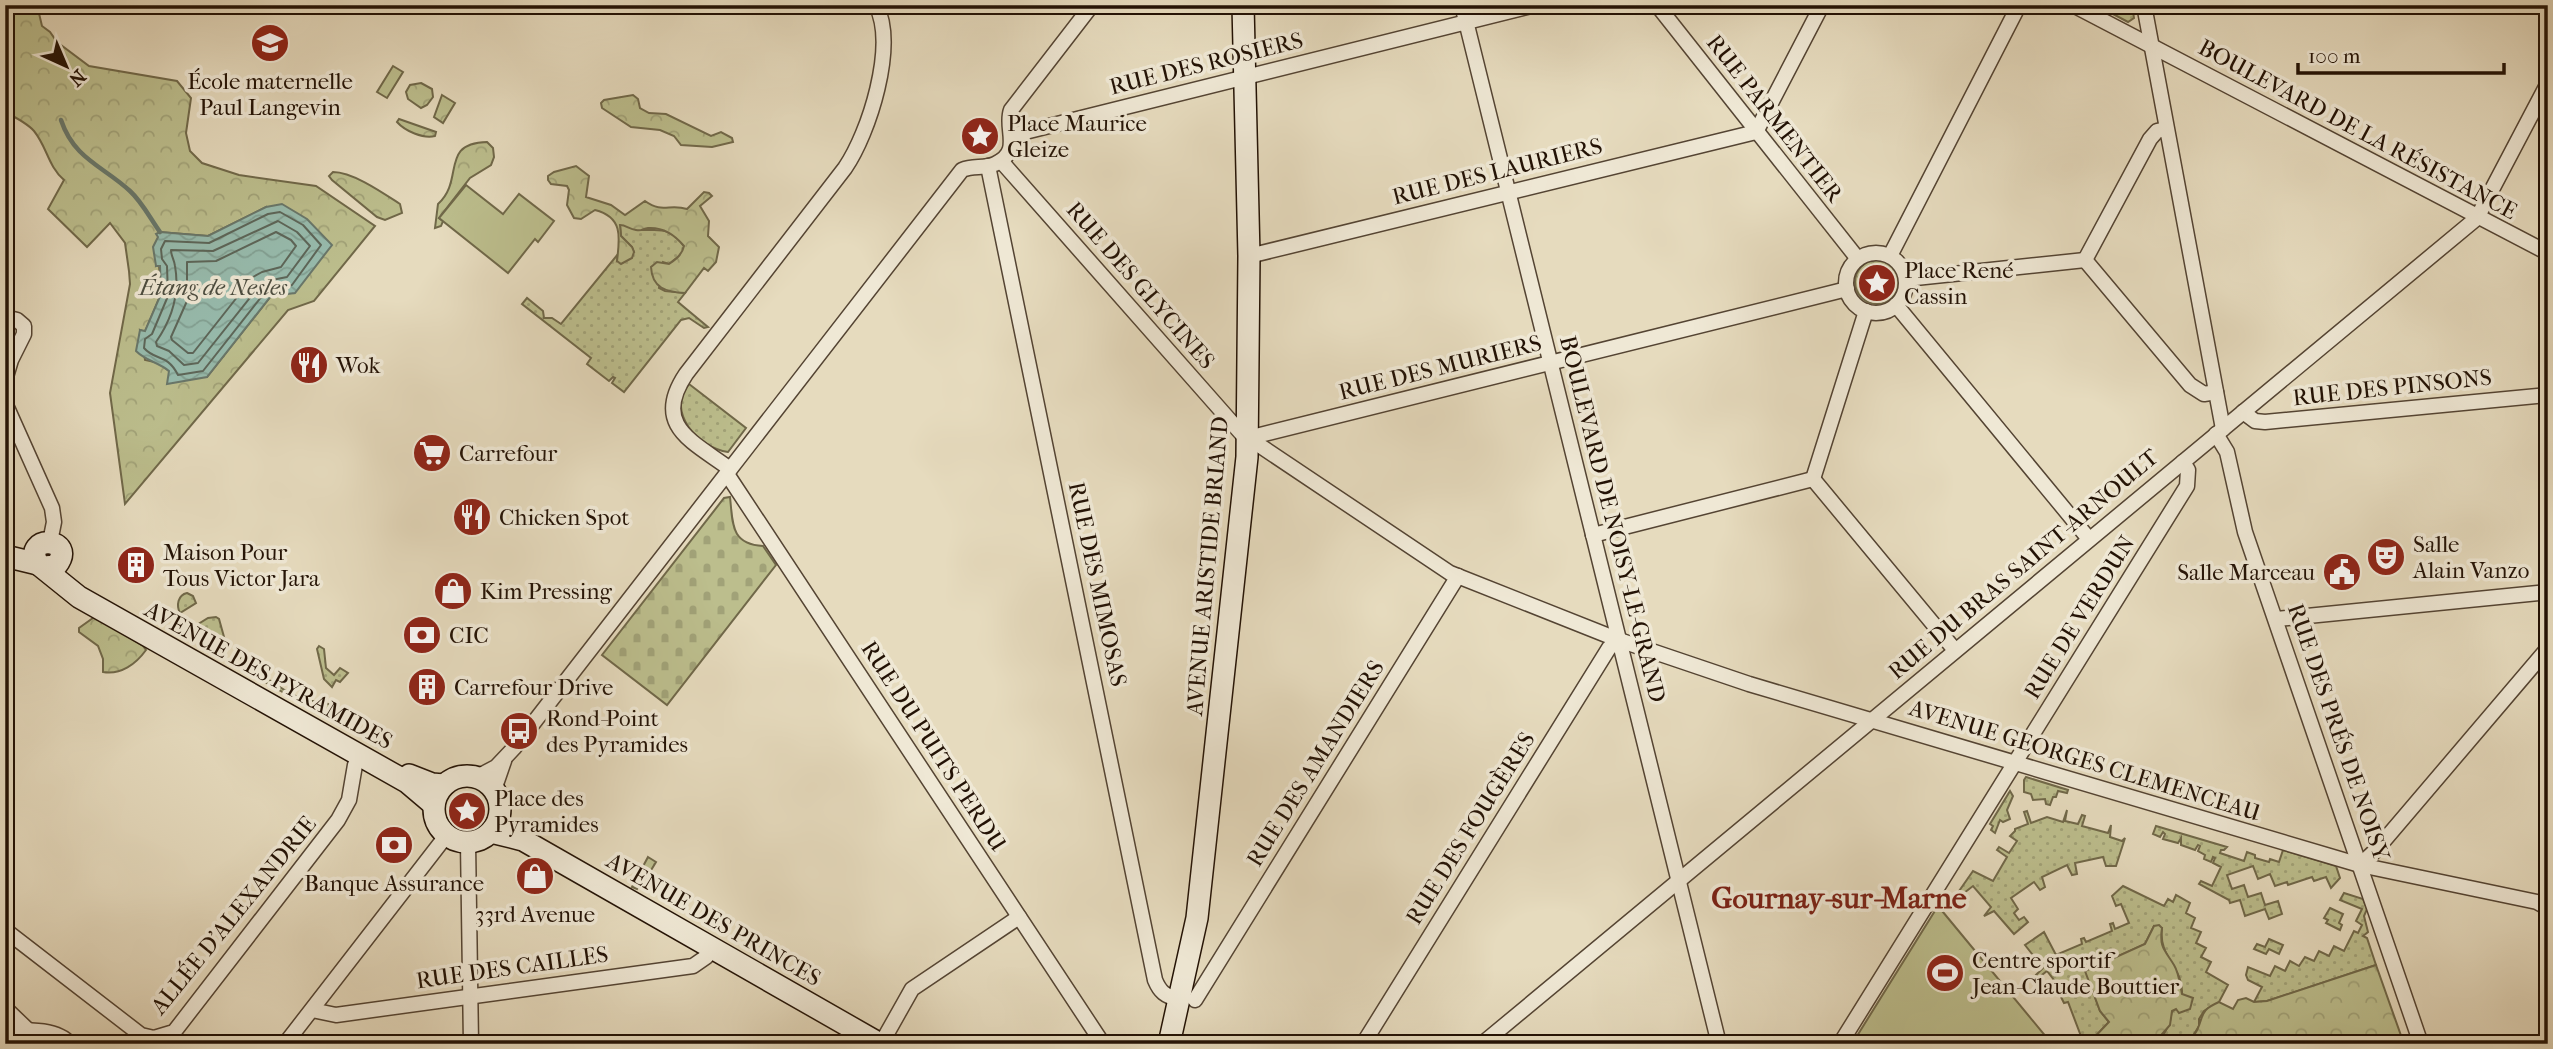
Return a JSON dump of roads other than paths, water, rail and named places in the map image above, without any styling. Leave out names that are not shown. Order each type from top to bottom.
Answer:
[{"type":"main road","name":"AVENUE ARISTIDE BRIAND","points":[[1169,1044],[1186,1000],[1186,967],[1197,918],[1248,438],[1249,256],[1243,5]]},
{"type":"main road","points":[[5,546],[46,556]]},
{"type":"main road","name":"AVENUE DES PYRAMIDES","points":[[5,556],[46,556],[92,590],[166,632],[185,647],[410,776],[432,784],[444,785]]},
{"type":"main road","name":"AVENUE DES PYRAMIDES","points":[[46,556],[95,607],[407,782],[433,804]]},
{"type":"main road","points":[[461,776],[477,777],[487,782],[494,790],[500,806],[495,823],[476,841],[456,841],[446,836],[436,822],[433,804],[444,785],[461,776]]},
{"type":"main road","name":"AVENUE DES PRINCES","points":[[495,823],[880,1044]]},
{"type":"street","points":[[729,471],[680,432],[673,409],[676,391],[694,363],[845,168],[859,144],[883,61],[885,38],[876,5]]},
{"type":"street","points":[[477,777],[505,760],[960,173],[968,167],[994,164],[1010,150],[1011,110],[1092,5]]},
{"type":"street","name":"BOULEVARD DE NOISY-LE-GRAND","points":[[1462,5],[1719,1044]]},
{"type":"street","name":"RUE DES ROSIERS","points":[[1012,141],[1021,133],[1535,5]]},
{"type":"street","name":"RUE PARMENTIER","points":[[1657,5],[1858,260]]},
{"type":"street","points":[[1756,132],[1822,5]]},
{"type":"street","points":[[1890,256],[2020,5]]},
{"type":"street","name":"BOULEVARD DE LA RÉSISTANCE","points":[[2073,5],[2548,254]]},
{"type":"street","name":"RUE DES PRÉS DE NOISY","points":[[2144,5],[2216,392],[2219,431],[2227,452],[2239,512],[2421,1044]]},
{"type":"street","name":"RUE DU BRAS SAINT-ARNOULT","points":[[1482,1044],[1954,649],[2477,218],[2548,83]]},
{"type":"street","points":[[2085,260],[2150,139],[2157,131],[2166,129]]},
{"type":"street","name":"RUE DES LAURIERS","points":[[1249,256],[1756,132]]},
{"type":"street","name":"RUE DES GLYCINES","points":[[994,164],[1248,438]]},
{"type":"street","name":"RUE DES MIMOSAS","points":[[994,164],[1155,980],[1160,990],[1168,997],[1186,1000]]},
{"type":"street","points":[[1874,253],[1890,256],[1900,265],[1906,279],[1904,293],[1896,305],[1882,312],[1866,311],[1853,301],[1847,289],[1849,273],[1858,260],[1874,253]]},
{"type":"street","points":[[1906,279],[2085,260]]},
{"type":"street","points":[[2085,260],[2190,385],[2204,394],[2216,392]]},
{"type":"street","name":"RUE DES MURIERS","points":[[1248,438],[1847,289]]},
{"type":"street","points":[[1896,305],[2089,539]]},
{"type":"street","points":[[1813,479],[1866,311]]},
{"type":"street","points":[[5,320],[17,320],[24,326],[24,334],[5,380]]},
{"type":"street","name":"RUE DES PINSONS","points":[[2243,412],[2255,421],[2265,422],[2548,395]]},
{"type":"street","points":[[5,403],[52,508],[54,522],[46,556]]},
{"type":"street","name":"AVENUE GEORGES CLEMENCEAU","points":[[1248,438],[1458,576],[1619,640],[1749,684],[2360,865],[2527,900],[2548,908]]},
{"type":"street","name":"RUE DE VERDUN","points":[[1840,1044],[2187,486],[2189,470],[2183,462]]},
{"type":"street","name":"RUE DU PUITS PERDU","points":[[729,471],[1103,1044]]},
{"type":"street","points":[[1593,535],[1813,479]]},
{"type":"street","points":[[1813,479],[1954,649]]},
{"type":"street","name":"RUE DES AMANDIERS","points":[[1186,1000],[1211,975],[1458,576]]},
{"type":"street","points":[[2277,619],[2548,592]]},
{"type":"street","name":"RUE DES FOUGÈRES","points":[[1363,1044],[1609,648],[1619,640]]},
{"type":"street","points":[[2360,865],[2376,850],[2548,648]]},
{"type":"street","name":"ALLÉE D'ALEXANDRIE","points":[[5,930],[141,1035],[153,1038],[166,1035],[180,1026],[338,820],[349,800],[355,765],[360,757]]},
{"type":"street","points":[[494,790],[505,760]]},
{"type":"street","points":[[285,1044],[446,836]]},
{"type":"street","points":[[468,843],[471,1044]]},
{"type":"street","points":[[880,1044],[912,989],[1019,917]]},
{"type":"street","name":"RUE DES CAILLES","points":[[312,1010],[336,1015],[693,966],[701,962],[712,948]]},
{"type":"street","points":[[1186,967],[1211,975]]},
{"type":"street","points":[[5,1008],[28,1030]]},
{"type":"street","points":[[5,1030],[28,1030],[63,1037],[70,1044]]},
{"type":"water","name":"Étang de Nesles","points":[[282,204],[307,219],[332,245],[295,293],[271,296],[207,377],[167,384],[169,371],[136,351],[140,330],[145,331],[161,294],[160,266],[156,266],[153,247],[158,237],[156,234],[160,232],[208,236],[266,207]]},
{"type":"waterway","points":[[61,120],[73,144],[90,161],[134,195],[160,232]]},
{"type":"place","name":"École maternelle Paul Langevin","points":[[270,43]]},
{"type":"place","name":"Place Maurice Gleize","points":[[980,136]]},
{"type":"place","name":"Place René Cassin","points":[[1877,283]]},
{"type":"place","name":"Wok","points":[[309,365]]},
{"type":"place","name":"Carrefour","points":[[432,453]]},
{"type":"place","name":"Chicken Spot","points":[[472,517]]},
{"type":"place","name":"Salle Alain Vanzo","points":[[2386,557]]},
{"type":"place","name":"Maison Pour Tous Victor Jara","points":[[136,565]]},
{"type":"place","name":"Salle Marceau","points":[[2342,572]]},
{"type":"place","name":"Kim Pressing","points":[[453,591]]},
{"type":"place","name":"CIC","points":[[422,635]]},
{"type":"place","name":"Carrefour Drive","points":[[427,687]]},
{"type":"place","name":"Rond-Point des Pyramides","points":[[519,731]]},
{"type":"place","name":"Place des Pyramides","points":[[467,811]]},
{"type":"place","name":"Banque Assurance","points":[[394,845]]},
{"type":"place","name":"33rd Avenue","points":[[535,876]]},
{"type":"place","name":"Centre sportif Jean-Claude Bouttier","points":[[1945,973]]},
{"type":"district","name":"Gournay-sur-Marne","points":[[1839,898]]}]
